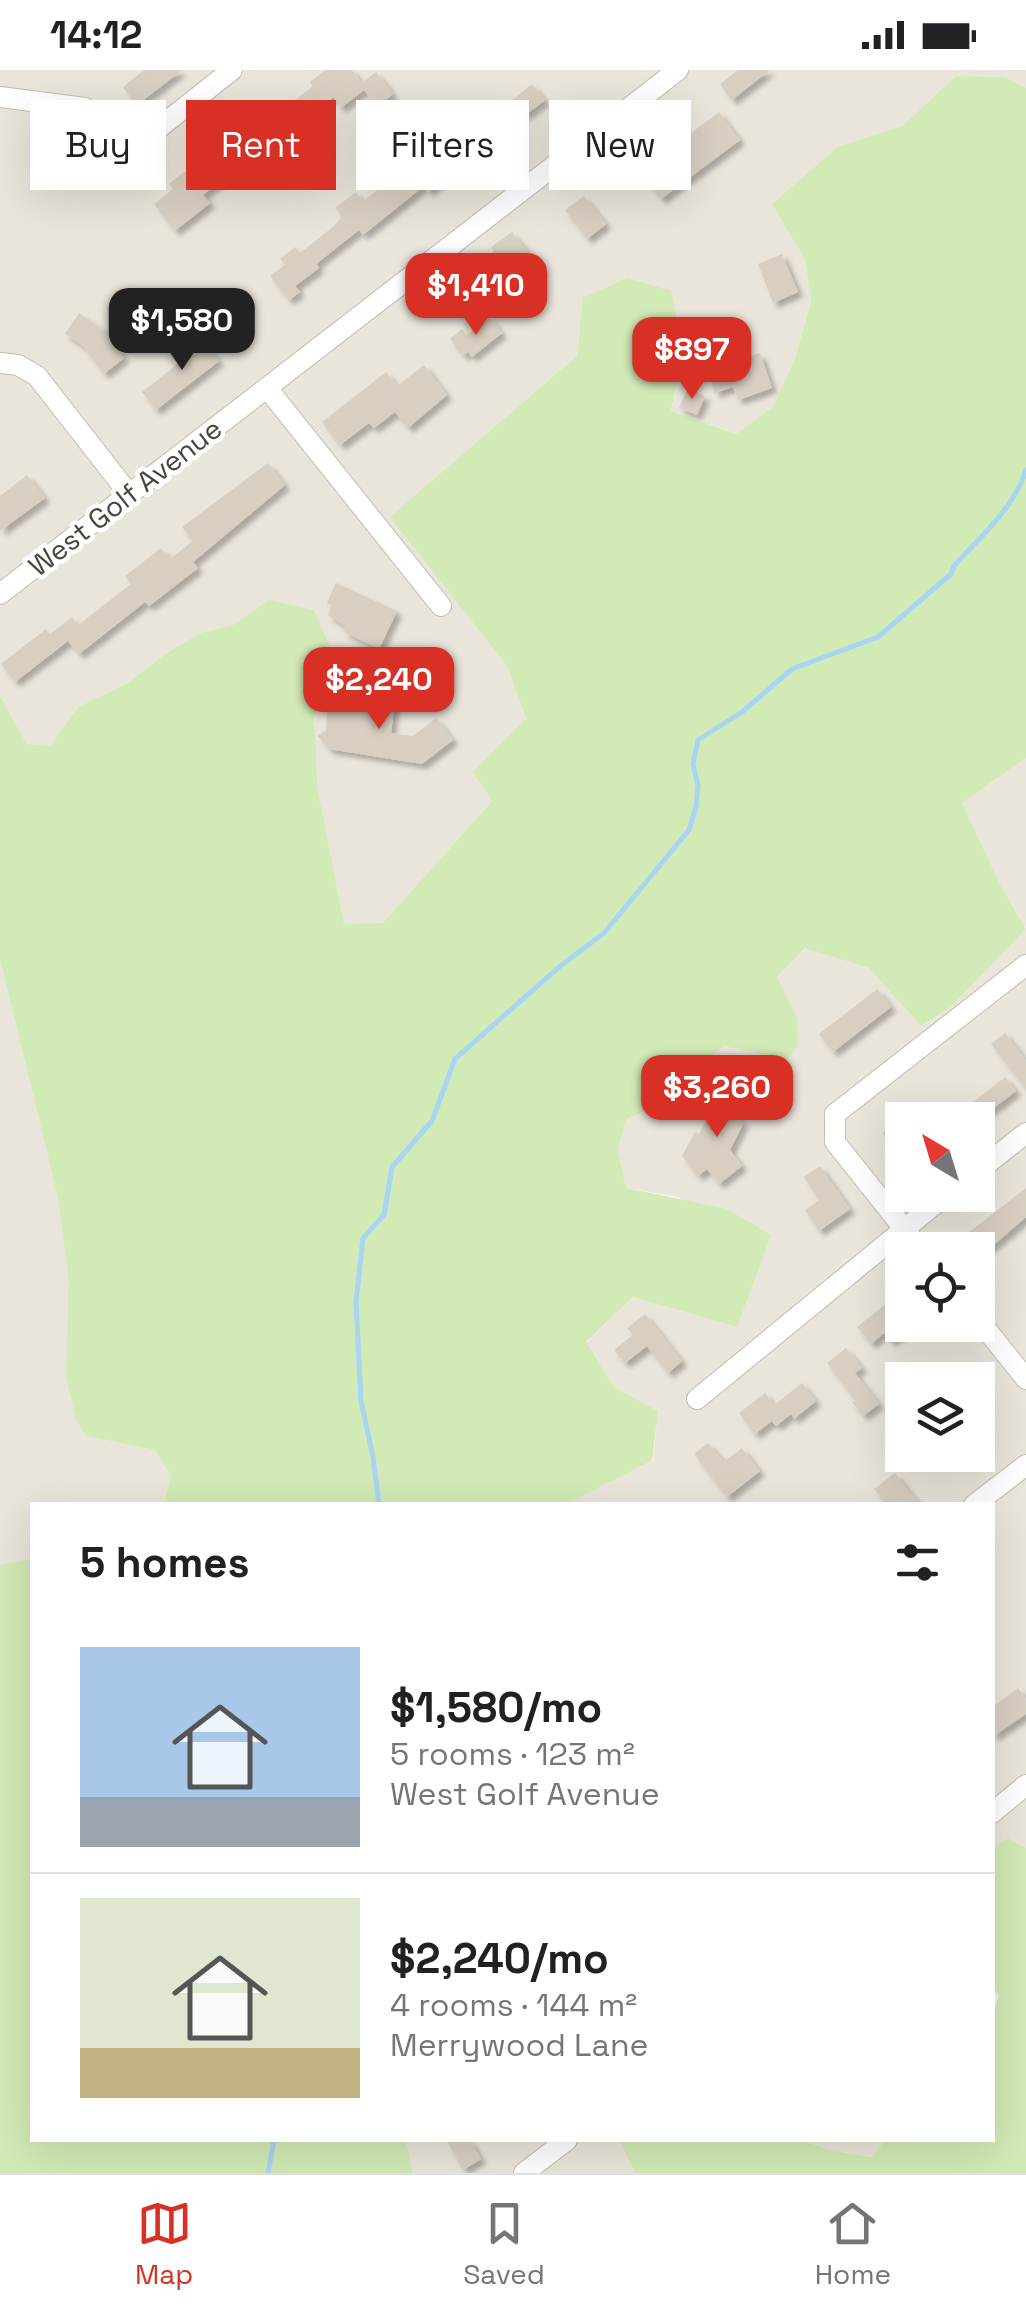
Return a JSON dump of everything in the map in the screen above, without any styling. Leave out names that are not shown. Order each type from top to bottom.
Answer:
[{"type":"street","points":[[0,98],[85,108],[126,153],[232,70]]},
{"type":"street","name":"West Golf Avenue","points":[[0,594],[678,70]]},
{"type":"street","points":[[0,363],[18,365],[37,376],[129,494]]},
{"type":"street","points":[[267,388],[441,606]]},
{"type":"street","points":[[907,1232],[835,1142],[835,1114],[1026,965]]},
{"type":"street","points":[[995,1158],[1026,1134]]},
{"type":"street","points":[[697,1398],[924,1212]]},
{"type":"street","points":[[995,1340],[1026,1378]]},
{"type":"street","points":[[978,1502],[1026,1465]]},
{"type":"street","points":[[995,1810],[1026,1786]]},
{"type":"street","points":[[524,2173],[564,2142]]},
{"type":"shaded area","points":[[0,70],[1026,70],[1026,88],[1005,77],[956,76],[902,126],[839,146],[805,259],[811,301],[794,361],[773,408],[737,434],[671,411],[683,350],[583,298],[577,356],[391,517],[507,666],[526,720],[474,772],[492,801],[383,923],[344,925],[318,791],[314,718],[339,668],[269,601],[233,625],[200,633],[128,683],[78,707],[50,746],[27,744],[0,696]]},
{"type":"shaded area","points":[[1026,758],[1026,928],[1001,886],[962,803]]},
{"type":"shaded area","points":[[1026,929],[1026,1848],[1008,1838],[995,1848],[995,1502],[570,1502],[653,1461],[658,1411],[614,1387],[586,1343],[633,1297],[737,1327],[679,1197],[626,1188],[618,1150],[626,1119],[647,1110],[724,1045],[797,1019],[777,977],[806,948],[869,968],[921,1026],[952,1006]]},
{"type":"shaded area","points":[[0,959],[58,1198],[86,1436],[155,1450],[171,1476],[165,1502],[30,1502],[30,1560],[0,1565]]},
{"type":"shaded area","points":[[406,2142],[620,2142],[635,2173],[413,2173]]},
{"type":"shaded area","points":[[806,2142],[884,2142],[873,2157]]},
{"type":"green space","points":[[956,76],[1005,77],[1026,88],[1026,758],[962,803],[1026,929],[952,1006],[921,1026],[869,968],[805,948],[777,977],[797,1018],[798,1046],[787,1059],[724,1046],[647,1110],[626,1119],[618,1150],[626,1188],[727,1209],[771,1235],[737,1327],[633,1297],[586,1342],[614,1387],[658,1411],[652,1461],[570,1502],[165,1502],[171,1476],[155,1450],[86,1436],[76,1420],[66,1376],[69,1281],[58,1198],[0,959],[0,696],[27,744],[50,746],[78,707],[128,683],[200,633],[233,625],[269,600],[314,610],[339,668],[314,718],[318,791],[344,924],[383,923],[492,801],[473,772],[526,719],[507,666],[390,517],[577,356],[583,298],[627,278],[671,291],[683,350],[671,411],[736,434],[773,407],[794,361],[811,302],[805,259],[772,204],[839,146],[902,126]]},
{"type":"green space","points":[[30,1559],[30,2142],[406,2142],[413,2173],[0,2173],[0,1565]]},
{"type":"green space","points":[[1008,1838],[1026,1848],[1026,2173],[635,2173],[620,2142],[806,2142],[872,2157],[883,2142],[995,2142],[995,2007],[999,1996],[995,1991],[995,1847]]},
{"type":"building","points":[[144,70],[182,70],[143,100],[133,100],[123,87]]},
{"type":"building","points":[[325,70],[352,70],[362,83],[376,72],[393,94],[386,100],[372,100],[364,90],[341,108],[333,97],[295,100],[313,86],[310,82]]},
{"type":"building","points":[[738,70],[770,70],[732,100],[720,84]]},
{"type":"building","points":[[532,84],[545,100],[529,112],[529,100],[512,100]]},
{"type":"building","points":[[719,112],[740,140],[691,177],[691,133]]},
{"type":"building","points":[[185,171],[186,190],[209,190],[203,195],[210,203],[175,231],[154,204],[173,189],[169,184]]},
{"type":"building","points":[[377,190],[419,190],[363,235],[359,230],[316,264],[319,268],[295,286],[300,292],[289,300],[270,276],[285,265],[280,259],[295,247],[300,253],[334,226],[342,217],[335,208],[356,192],[363,201]]},
{"type":"building","points":[[654,190],[673,190],[661,199]]},
{"type":"building","points":[[584,196],[606,224],[587,239],[565,210]]},
{"type":"building","points":[[512,232],[542,270],[521,286],[512,273],[505,278],[499,270],[488,279],[477,265],[494,251],[491,247]]},
{"type":"building","points":[[782,254],[798,292],[773,303],[758,264]]},
{"type":"building","points":[[79,313],[102,329],[124,358],[104,374],[83,346],[65,334]]},
{"type":"building","points":[[490,318],[502,333],[472,357],[468,352],[463,356],[450,339],[462,329],[467,335]]},
{"type":"building","points":[[198,335],[219,361],[156,410],[142,392],[184,359],[178,351]]},
{"type":"building","points":[[760,353],[772,388],[738,400],[733,387],[715,393],[708,371]]},
{"type":"building","points":[[424,365],[447,395],[408,428],[395,412],[374,428],[369,423],[340,445],[322,422],[386,372],[397,386]]},
{"type":"building","points":[[687,389],[705,396],[697,415],[679,408]]},
{"type":"building","points":[[268,463],[285,485],[193,562],[198,568],[149,606],[145,602],[79,654],[68,641],[15,682],[1,664],[46,629],[50,634],[72,617],[78,625],[131,584],[125,576],[161,548],[170,559],[193,541],[182,527]]},
{"type":"building","points":[[27,475],[45,498],[0,531],[0,496]]},
{"type":"building","points":[[336,583],[397,611],[379,649],[344,632],[346,627],[328,615],[332,606],[327,603]]},
{"type":"building","points":[[345,695],[395,701],[391,733],[413,736],[436,718],[453,740],[422,764],[329,749],[318,736],[326,730],[327,711],[334,712],[335,702],[344,704]]},
{"type":"building","points":[[877,989],[891,1007],[833,1052],[819,1034]]},
{"type":"building","points":[[1005,1033],[1026,1060],[1026,1089],[991,1044]]},
{"type":"building","points":[[1005,1077],[1016,1091],[995,1107],[995,1102],[973,1102]]},
{"type":"building","points":[[722,1089],[744,1100],[735,1117],[744,1122],[730,1150],[742,1166],[719,1184],[707,1169],[698,1176],[682,1156],[695,1132],[699,1134]]},
{"type":"building","points":[[820,1166],[850,1209],[819,1231],[805,1210],[819,1200],[804,1177]]},
{"type":"building","points":[[1026,1188],[1026,1217],[995,1244],[995,1232],[969,1232]]},
{"type":"building","points":[[885,1305],[885,1334],[871,1344],[857,1327]]},
{"type":"building","points":[[645,1314],[682,1361],[668,1373],[647,1346],[625,1363],[614,1350],[633,1335],[627,1328]]},
{"type":"building","points":[[846,1348],[862,1368],[855,1373],[879,1404],[863,1416],[827,1363]]},
{"type":"building","points":[[802,1383],[816,1401],[794,1419],[791,1414],[776,1426],[772,1421],[755,1434],[739,1413],[765,1393],[774,1405]]},
{"type":"building","points":[[708,1443],[724,1462],[742,1448],[760,1471],[727,1497],[694,1454]]},
{"type":"building","points":[[895,1473],[918,1502],[885,1502],[874,1489]]},
{"type":"building","points":[[1018,1688],[1026,1699],[1026,1714],[995,1735],[995,1705]]},
{"type":"building","points":[[447,2142],[471,2142],[481,2159],[463,2170]]},
{"type":"waterway","points":[[379,1502],[361,1401],[356,1302],[363,1238],[384,1215],[392,1167],[432,1121],[455,1059],[559,967],[604,933],[689,830],[696,807],[698,785],[693,764],[698,740],[742,712],[792,669],[878,637],[951,574],[1014,497],[1026,470]]},
{"type":"waterway","points":[[268,2173],[274,2142]]}]
